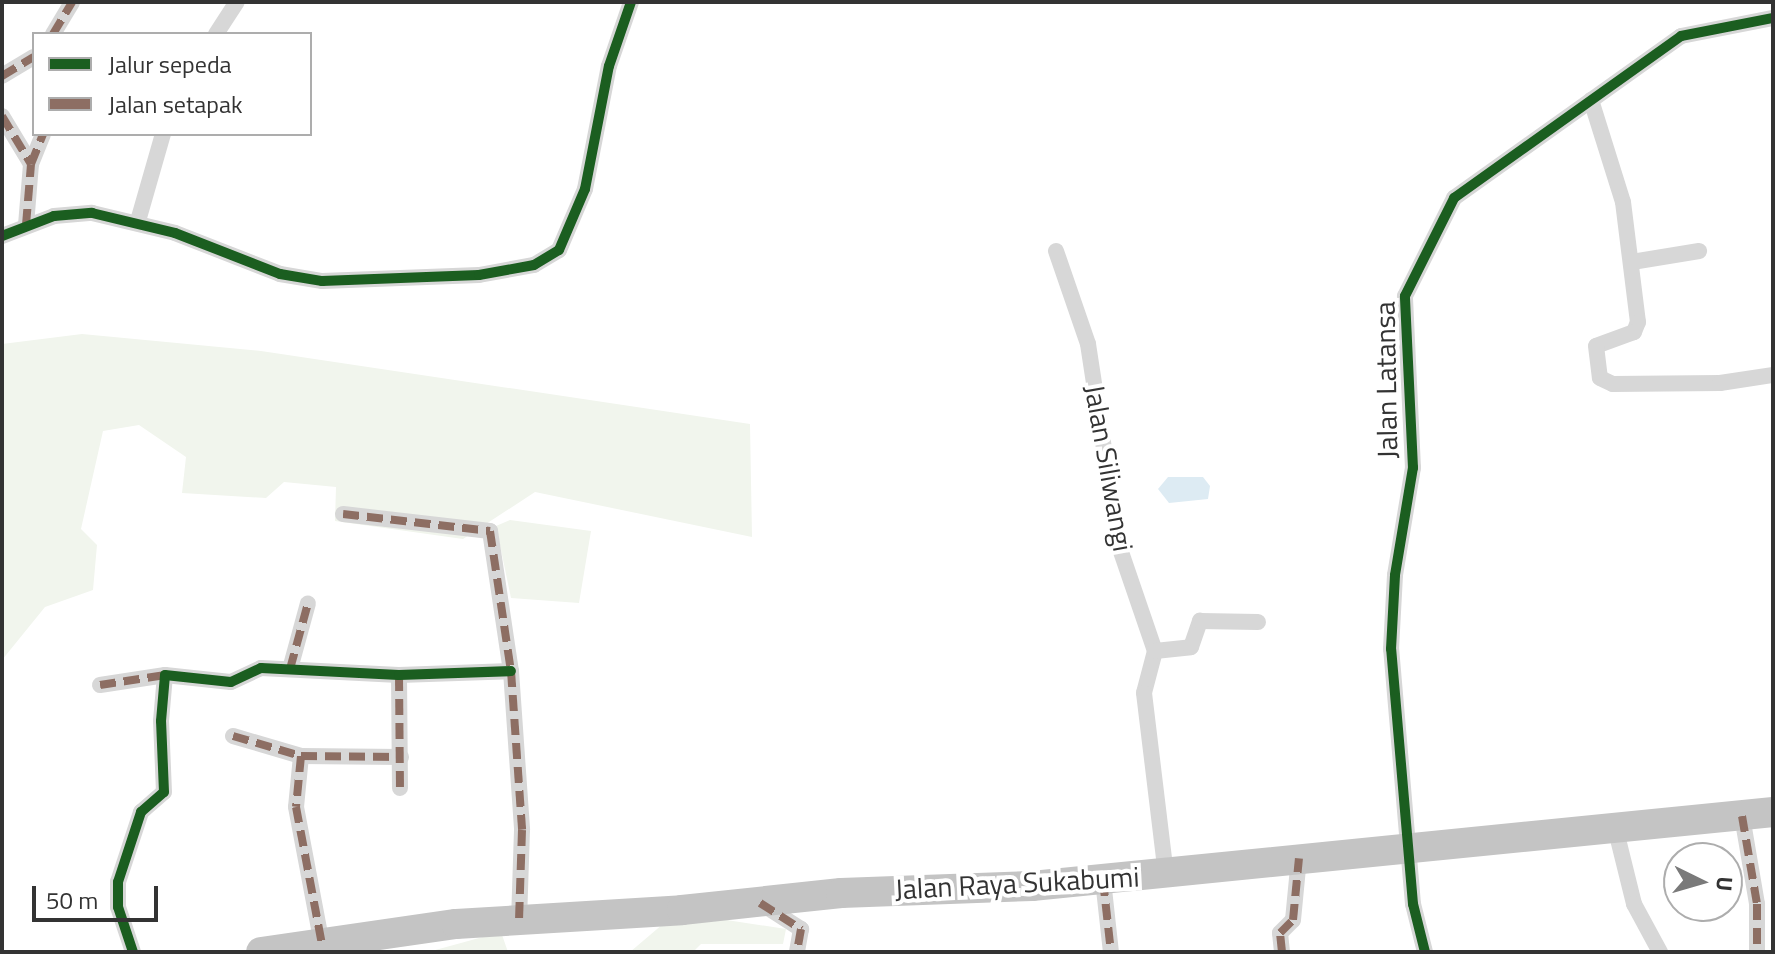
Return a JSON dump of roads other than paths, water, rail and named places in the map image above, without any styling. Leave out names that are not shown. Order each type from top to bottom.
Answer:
[{"type":"highway","name":"Jalan Raya Sukabumi","points":[[261,952],[519,920],[760,903],[841,893],[1166,875],[1299,858],[1616,831],[1773,812]]},
{"type":"street","points":[[54,32],[72,2]]},
{"type":"street","points":[[217,32],[237,2]]},
{"type":"street","points":[[2,236],[26,225],[92,213],[138,221],[265,270],[322,281],[503,273],[546,260],[563,243],[592,169],[609,66],[627,9],[611,2]]},
{"type":"street","name":"Jalan Latansa","points":[[1425,952],[1407,847],[1391,636],[1413,468],[1405,296],[1454,198],[1681,36],[1773,18]]},
{"type":"street","points":[[2,76],[32,58]]},
{"type":"street","points":[[1591,100],[1623,202],[1637,328],[1596,346],[1603,381],[1720,383],[1773,375]]},
{"type":"street","points":[[2,116],[31,164]]},
{"type":"street","points":[[26,225],[31,164],[42,136]]},
{"type":"street","points":[[138,221],[162,136]]},
{"type":"street","name":"Jalan Siliwangi","points":[[1056,251],[1088,344],[1119,546],[1155,651]]},
{"type":"street","points":[[1632,262],[1699,251]]},
{"type":"street","points":[[343,514],[489,529],[511,671],[522,830],[519,920]]},
{"type":"street","points":[[290,669],[308,603]]},
{"type":"street","points":[[1166,875],[1144,693],[1155,651],[1191,647],[1200,621],[1258,622]]},
{"type":"street","points":[[100,685],[165,675],[231,682],[254,668],[399,675],[511,671]]},
{"type":"street","points":[[133,952],[118,907],[118,882],[141,812],[164,792],[161,721],[165,675]]},
{"type":"street","points":[[399,675],[400,788]]},
{"type":"street","points":[[233,736],[301,756],[401,757]]},
{"type":"street","points":[[301,756],[296,807],[322,944]]},
{"type":"street","points":[[1742,816],[1757,904],[1757,952]]},
{"type":"street","points":[[1616,831],[1634,904],[1660,952]]},
{"type":"street","points":[[1282,952],[1280,933],[1293,920],[1299,858]]},
{"type":"street","points":[[1103,880],[1111,952]]},
{"type":"street","points":[[760,903],[801,929],[797,952]]}]
